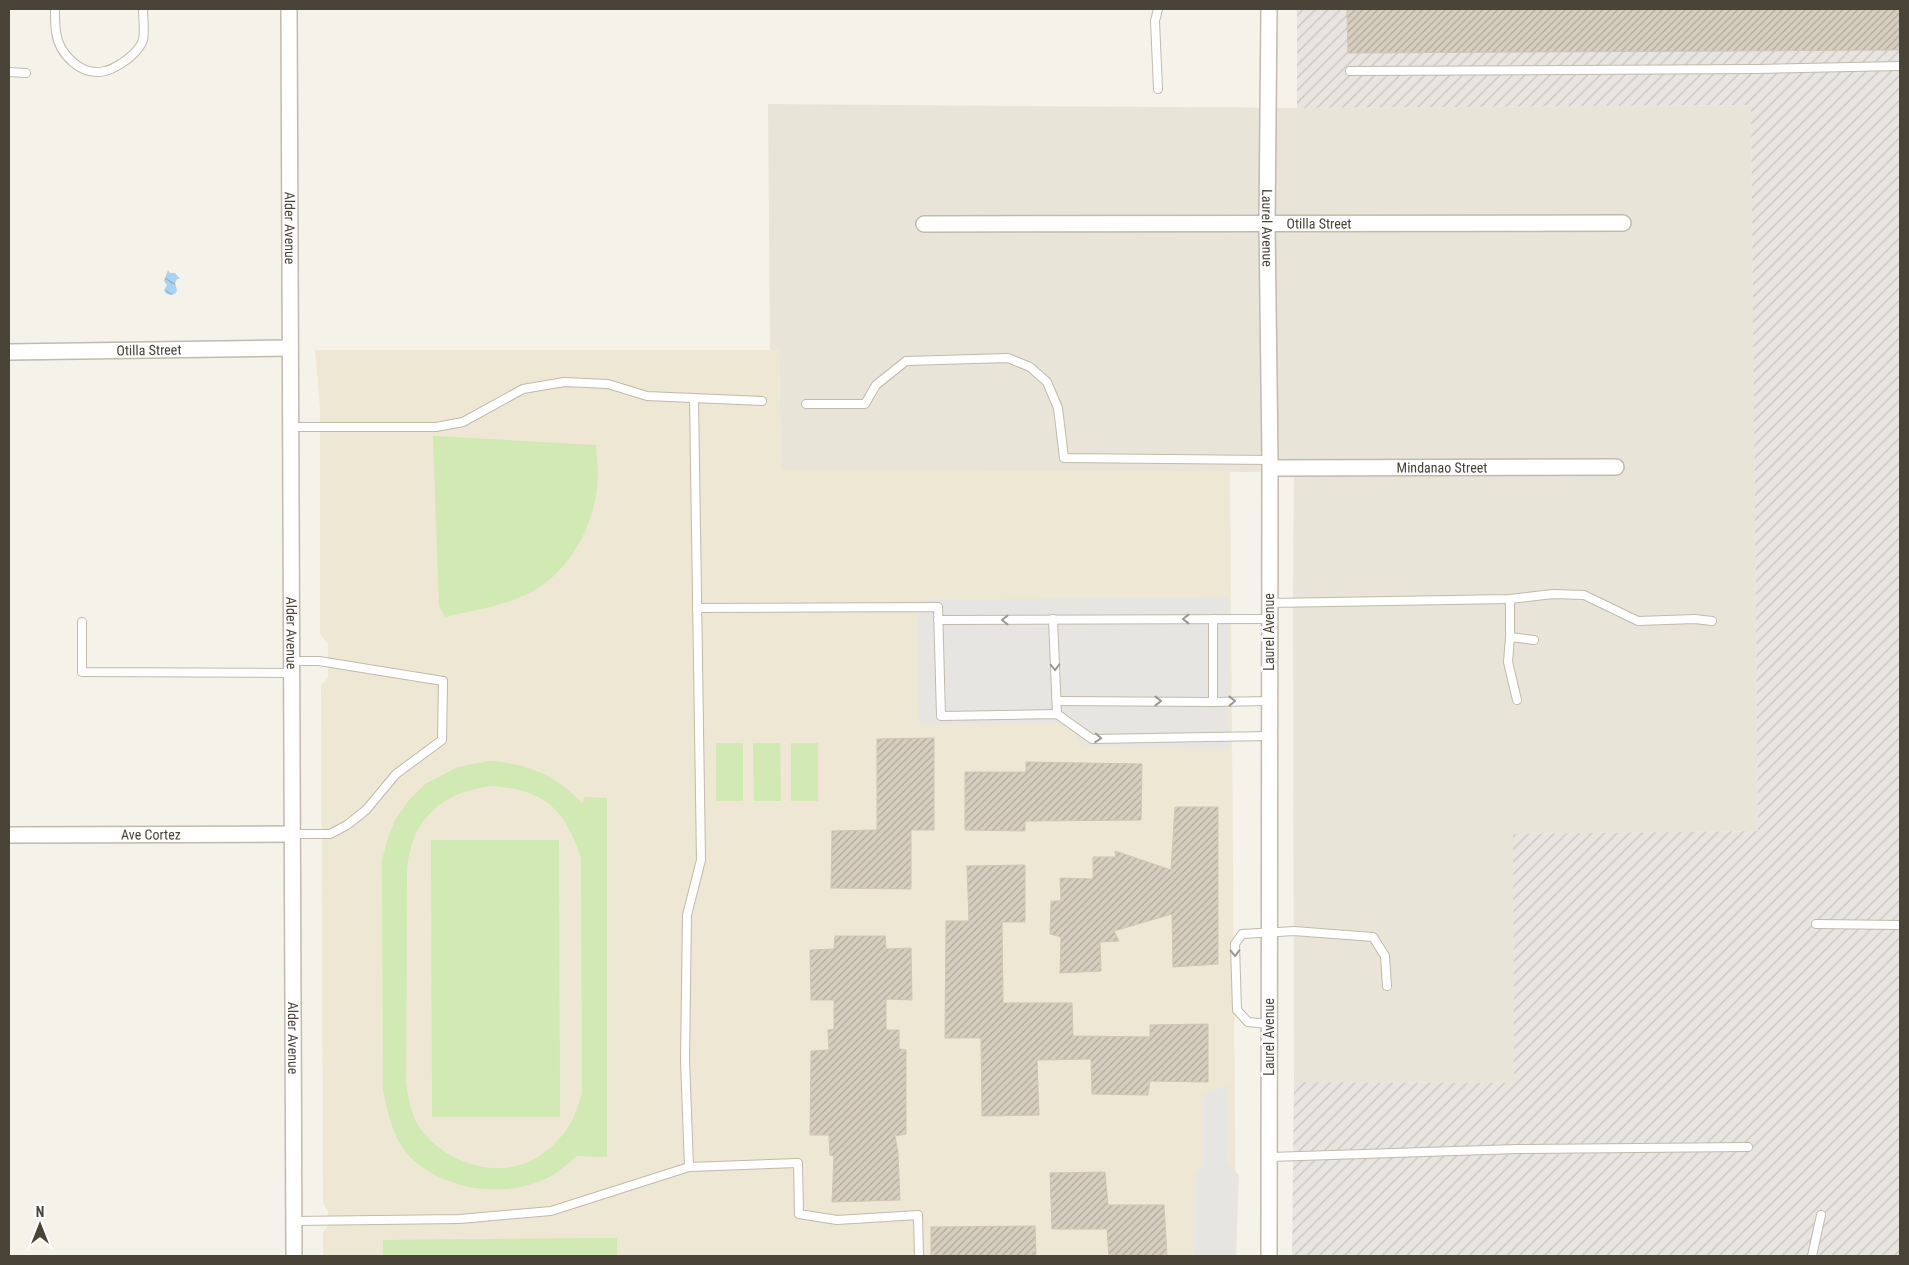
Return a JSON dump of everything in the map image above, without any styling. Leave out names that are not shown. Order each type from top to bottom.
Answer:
[{"type":"street","name":"Alder Avenue","points":[[289,9],[294,834],[294,1256]]},
{"type":"street","name":"Laurel Avenue","points":[[1269,9],[1267,223],[1270,464],[1269,1256]]},
{"type":"street","name":"Otilla Street","points":[[924,224],[1623,222]]},
{"type":"street","name":"Otilla Street","points":[[9,352],[290,348]]},
{"type":"street","name":"Mindanao Street","points":[[1270,464],[1616,467]]},
{"type":"street","name":"Ave Cortez","points":[[9,835],[294,834]]},
{"type":"lane","points":[[55,9],[56,34],[61,48],[71,61],[82,69],[95,72],[105,71],[127,60],[139,48],[143,39],[143,9]]},
{"type":"lane","points":[[1158,9],[1155,21],[1158,89]]},
{"type":"lane","points":[[1350,71],[1757,69],[1900,66]]},
{"type":"lane","points":[[9,72],[26,73]]},
{"type":"lane","points":[[806,404],[866,404],[876,385],[906,361],[1008,358],[1030,367],[1047,382],[1058,408],[1064,458],[1270,464]]},
{"type":"lane","points":[[291,427],[450,426],[463,422],[524,389],[564,382],[608,384],[647,396],[762,401]]},
{"type":"lane","points":[[689,1167],[685,1060],[687,915],[701,860],[694,398]]},
{"type":"lane","points":[[1270,603],[1510,599],[1553,594],[1584,595],[1638,621],[1695,619],[1712,621]]},
{"type":"lane","points":[[1510,599],[1508,662],[1517,700]]},
{"type":"lane","points":[[697,608],[938,608],[941,716],[1058,714],[1092,739],[1270,736]]},
{"type":"lane","points":[[1053,619],[1058,714]]},
{"type":"lane","points":[[1213,619],[1213,702]]},
{"type":"lane","points":[[938,620],[1270,619]]},
{"type":"lane","points":[[82,622],[82,672],[292,667],[326,662],[443,682],[442,740],[396,774],[366,810],[347,825],[330,834],[294,834]]},
{"type":"lane","points":[[1510,637],[1534,640]]},
{"type":"lane","points":[[1057,701],[1270,701]]},
{"type":"lane","points":[[1816,924],[1900,925]]},
{"type":"lane","points":[[1269,1024],[1248,1022],[1237,1010],[1235,944],[1242,934],[1294,931],[1373,937],[1386,956],[1388,986]]},
{"type":"lane","points":[[1269,1157],[1517,1149],[1748,1147]]},
{"type":"lane","points":[[294,1221],[460,1219],[551,1212],[689,1167],[798,1163],[799,1214],[837,1220],[918,1215],[919,1256]]},
{"type":"lane","points":[[1812,1256],[1821,1215]]},
{"type":"shaded area","points":[[1297,9],[1900,9],[1900,1256],[1292,1256],[1294,1082],[1514,1083],[1513,834],[1758,831],[1751,105],[1297,108]]},
{"type":"shaded area","points":[[768,104],[1297,108],[1751,105],[1758,831],[1513,834],[1514,1083],[1294,1082],[1294,472],[781,470],[779,350],[770,350]]},
{"type":"shaded area","points":[[315,350],[779,350],[781,470],[1230,471],[1236,1256],[323,1256],[323,1232],[327,1228],[328,1211],[323,1203],[321,685],[328,678],[328,644],[320,634],[320,407]]},
{"type":"shaded area","points":[[1229,597],[1230,749],[1083,746],[1072,730],[1059,723],[919,725],[918,600]]},
{"type":"shaded area","points":[[1228,1085],[1227,1164],[1239,1175],[1236,1256],[1194,1256],[1195,1173],[1201,1168],[1202,1096]]},
{"type":"green space","points":[[433,436],[596,445],[598,475],[592,512],[586,530],[577,547],[554,576],[523,596],[504,603],[445,617],[439,606]]},
{"type":"green space","points":[[716,743],[743,743],[743,801],[716,801]]},
{"type":"green space","points":[[753,743],[780,743],[781,801],[754,801]]},
{"type":"green space","points":[[791,743],[818,743],[818,801],[791,801]]},
{"type":"green space","points":[[489,761],[503,762],[529,768],[552,779],[573,794],[583,804],[584,797],[607,798],[607,1157],[577,1156],[558,1172],[547,1178],[519,1187],[483,1189],[465,1186],[448,1181],[417,1163],[405,1151],[393,1130],[383,1090],[382,860],[395,820],[409,800],[425,784],[458,767]],"holes":[[[495,786],[513,789],[541,798],[551,806],[568,826],[581,857],[582,1093],[570,1125],[549,1149],[526,1163],[498,1168],[469,1164],[443,1151],[418,1126],[411,1107],[406,1081],[407,869],[410,851],[416,835],[424,821],[446,800],[460,793]]]},
{"type":"green space","points":[[431,840],[559,840],[560,1117],[432,1117]]},
{"type":"green space","points":[[617,1238],[617,1256],[383,1256],[383,1240]]},
{"type":"water","points":[[168,270],[170,273],[175,273],[180,279],[177,279],[175,283],[176,293],[172,295],[167,294],[164,290],[167,285],[164,281]]},
{"type":"building","points":[[1347,9],[1900,9],[1900,50],[1348,53]]},
{"type":"building","points":[[934,738],[934,830],[911,830],[911,889],[831,888],[832,831],[877,830],[877,739]]},
{"type":"building","points":[[1026,762],[1142,764],[1141,820],[1025,821],[1025,831],[965,830],[965,772],[1026,772]]},
{"type":"building","points":[[1175,807],[1218,807],[1218,964],[1173,967],[1172,914],[1114,931],[1119,941],[1100,942],[1101,971],[1060,973],[1061,937],[1050,934],[1051,901],[1061,901],[1060,878],[1093,879],[1093,857],[1116,857],[1115,851],[1171,870]]},
{"type":"building","points":[[1025,865],[1025,922],[1002,922],[1003,1003],[1072,1003],[1073,1036],[1150,1037],[1150,1025],[1208,1024],[1208,1082],[1150,1081],[1148,1095],[1092,1094],[1091,1059],[1037,1060],[1039,1115],[982,1116],[981,1038],[945,1038],[946,921],[969,921],[967,866]]},
{"type":"building","points":[[835,936],[885,936],[886,949],[911,948],[912,1000],[886,999],[886,1030],[899,1030],[899,1049],[906,1050],[906,1134],[895,1136],[898,1152],[900,1200],[832,1202],[834,1156],[830,1155],[829,1135],[810,1135],[811,1051],[829,1050],[828,1030],[834,1029],[834,1000],[811,1000],[810,950],[834,949]]},
{"type":"building","points":[[1105,1172],[1108,1205],[1164,1205],[1167,1256],[1109,1256],[1107,1229],[1052,1229],[1050,1173]]},
{"type":"building","points":[[1035,1226],[1036,1256],[931,1256],[931,1227]]}]
